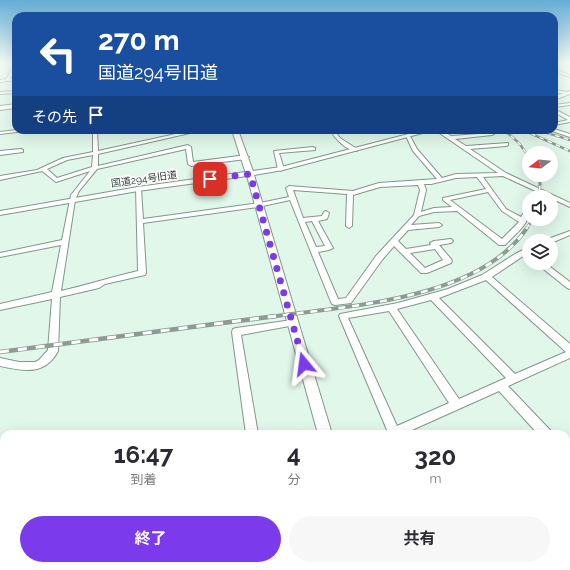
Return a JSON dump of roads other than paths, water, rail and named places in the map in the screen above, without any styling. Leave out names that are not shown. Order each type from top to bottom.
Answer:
[{"type":"main road","points":[[237,134],[246,157],[250,174]]},
{"type":"street","points":[[0,92],[12,92]]},
{"type":"street","points":[[558,92],[569,93]]},
{"type":"street","points":[[558,97],[569,93]]},
{"type":"street","points":[[558,106],[570,104]]},
{"type":"street","points":[[0,108],[12,106]]},
{"type":"street","points":[[565,106],[570,108]]},
{"type":"street","points":[[558,112],[570,120]]},
{"type":"street","points":[[558,123],[570,120]]},
{"type":"street","points":[[558,131],[569,135]]},
{"type":"street","points":[[0,133],[12,132]]},
{"type":"street","points":[[0,362],[19,366],[36,366],[49,357],[53,351],[56,295],[72,200],[74,193],[95,168],[96,160],[93,139],[94,134]]},
{"type":"street","points":[[0,178],[44,169],[65,159],[182,134]]},
{"type":"street","points":[[335,134],[338,139],[355,150]]},
{"type":"street","name":"国道294号旧道","points":[[0,213],[138,189],[281,169],[416,134]]},
{"type":"street","points":[[444,134],[504,174],[570,205]]},
{"type":"street","points":[[450,138],[492,134]]},
{"type":"street","points":[[408,136],[415,150],[441,180]]},
{"type":"street","points":[[465,148],[506,144]]},
{"type":"street","points":[[44,169],[56,180],[95,168],[188,147],[191,164],[246,157]]},
{"type":"street","points":[[281,169],[276,152],[313,149]]},
{"type":"street","points":[[0,153],[21,151]]},
{"type":"street","points":[[250,174],[324,430]]},
{"type":"street","points":[[420,182],[423,190],[417,215],[360,282],[348,301],[335,302],[289,188],[350,193],[379,185],[441,180],[456,176],[504,174]]},
{"type":"street","points":[[479,175],[504,210],[522,220]]},
{"type":"street","points":[[0,307],[100,285],[102,282],[142,273],[138,189]]},
{"type":"street","points":[[489,190],[445,199],[502,243],[522,222]]},
{"type":"street","points":[[349,226],[350,193]]},
{"type":"street","points":[[140,221],[292,198]]},
{"type":"street","points":[[417,215],[434,210],[458,209]]},
{"type":"street","points":[[301,220],[325,218],[326,213]]},
{"type":"street","points":[[313,250],[329,248],[314,219]]},
{"type":"street","points":[[406,228],[439,225]]},
{"type":"street","points":[[558,238],[570,233]]},
{"type":"street","points":[[394,242],[424,271],[448,261],[434,243],[449,241]]},
{"type":"street","points":[[0,255],[65,242]]},
{"type":"street","points":[[405,252],[436,246]]},
{"type":"street","points":[[391,430],[343,316],[392,308],[434,298],[486,276],[522,252]]},
{"type":"street","points":[[549,270],[570,286]]},
{"type":"street","points":[[486,276],[570,350]]},
{"type":"street","points":[[434,298],[514,380]]},
{"type":"street","points":[[392,308],[457,405]]},
{"type":"street","points":[[251,430],[236,332],[292,323]]},
{"type":"street","points":[[402,430],[570,354]]},
{"type":"street","points":[[500,386],[542,430]]},
{"type":"railway","points":[[509,134],[522,147]]},
{"type":"railway","points":[[532,134],[570,151]]},
{"type":"railway","points":[[551,134],[570,140]]},
{"type":"railway","points":[[540,182],[540,190]]},
{"type":"railway","points":[[269,317],[372,303],[445,285],[477,271],[505,252],[527,228]]},
{"type":"railway","points":[[0,352],[276,316]]}]
